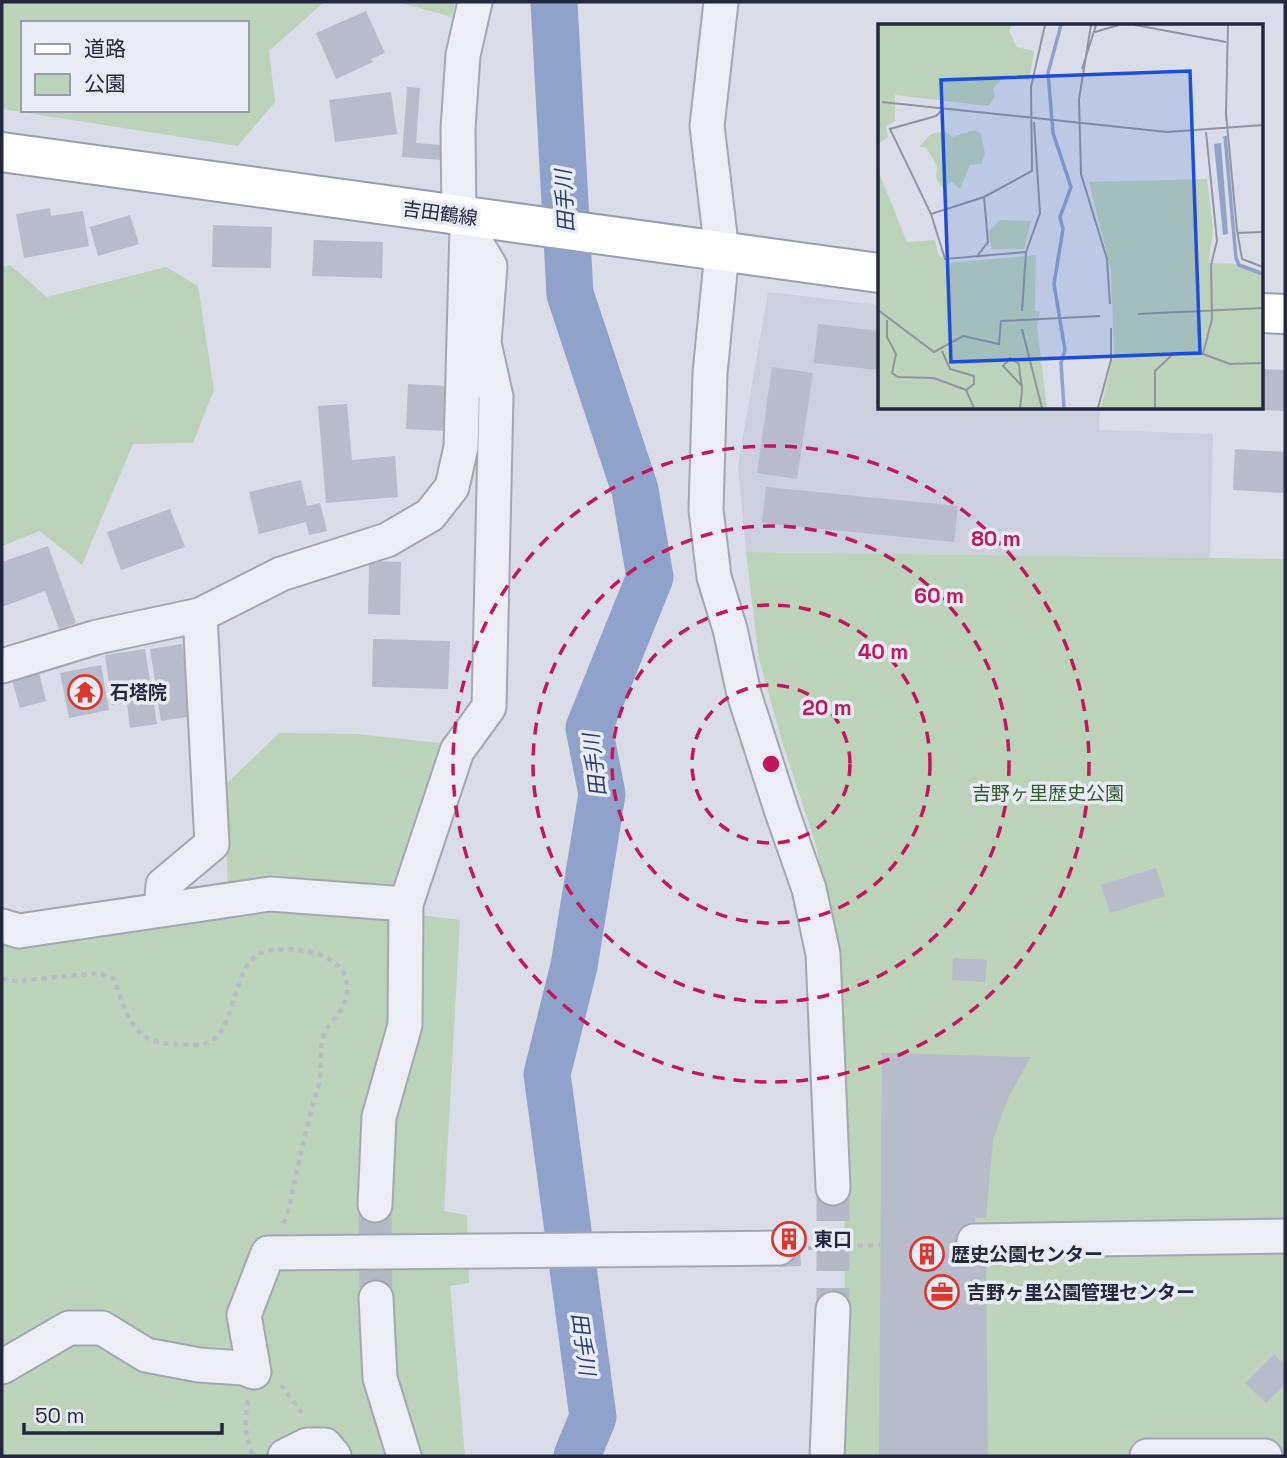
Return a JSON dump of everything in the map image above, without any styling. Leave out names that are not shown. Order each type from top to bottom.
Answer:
[{"type":"main road","name":"吉田鶴線","points":[[3,154],[463,222],[878,273]]},
{"type":"main road","points":[[1262,313],[1285,314]]},
{"type":"street","points":[[2,666],[97,637],[200,615],[281,573],[387,540],[430,515],[452,487],[461,447],[463,222],[458,128],[464,55],[475,2]]},
{"type":"street","points":[[721,2],[707,126],[723,252],[710,373],[707,523],[714,577],[730,629],[744,694],[809,889],[822,954],[832,1188]]},
{"type":"street","points":[[375,1205],[379,1116],[405,1025],[407,904],[457,751],[489,707],[496,397],[484,343],[490,266],[463,222]]},
{"type":"street","points":[[161,910],[163,885],[212,844],[200,615]]},
{"type":"street","points":[[2,926],[19,931],[270,894],[407,904]]},
{"type":"street","points":[[974,1241],[1285,1236]]},
{"type":"street","points":[[2,1367],[69,1328],[102,1328],[146,1355],[199,1365],[243,1368],[254,1372],[244,1315],[268,1253],[790,1248]]},
{"type":"street","points":[[376,1298],[380,1378],[404,1456]]},
{"type":"street","points":[[827,1456],[833,1310]]},
{"type":"street","points":[[285,1456],[307,1445],[330,1450]]},
{"type":"street","points":[[1147,1456],[1265,1456]]},
{"type":"path","points":[[2,979],[29,980],[99,973],[114,979],[136,1031],[151,1040],[166,1044],[205,1044],[215,1037],[228,1019],[248,962],[261,953],[305,950],[338,963],[346,975],[345,998],[341,1010],[322,1037],[320,1078],[302,1142],[287,1216],[268,1253]]},
{"type":"path","points":[[790,1248],[880,1245]]},
{"type":"path","points":[[253,1456],[246,1439],[245,1415],[254,1372],[278,1381],[330,1450]]},
{"type":"shaded area","points":[[768,292],[878,305],[878,410],[1100,410],[1099,430],[1213,434],[1210,558],[746,552],[738,466]]},
{"type":"green space","points":[[2,2],[328,2],[323,3],[269,51],[275,102],[238,146],[21,112],[248,112],[248,21],[21,21],[21,112],[2,109]]},
{"type":"green space","points":[[398,2],[455,2],[452,17]]},
{"type":"green space","points":[[10,265],[47,297],[166,267],[198,286],[214,390],[193,443],[133,444],[82,565],[40,531],[2,546],[2,267]]},
{"type":"green space","name":"吉野ヶ里歴史公園","points":[[746,552],[1285,559],[1285,1456],[840,1456],[845,1439],[844,1009],[816,845],[759,659]]},
{"type":"green space","points":[[279,733],[357,734],[440,743],[399,886],[228,882],[223,787]]},
{"type":"green space","points":[[274,906],[380,910],[460,920],[444,1211],[467,1215],[469,1283],[450,1286],[465,1456],[2,1456],[2,942]]},
{"type":"building","points":[[366,11],[385,53],[371,59],[373,62],[336,79],[316,33]]},
{"type":"building","points":[[407,87],[420,88],[416,143],[442,145],[441,160],[402,157]]},
{"type":"building","points":[[391,92],[397,134],[335,142],[329,100]]},
{"type":"building","points":[[50,208],[51,216],[83,211],[89,246],[24,258],[16,214]]},
{"type":"building","points":[[130,215],[139,244],[98,256],[90,227]]},
{"type":"building","points":[[213,225],[272,227],[271,268],[212,267]]},
{"type":"building","points":[[314,240],[383,242],[382,278],[312,276]]},
{"type":"building","points":[[818,324],[878,331],[878,370],[814,363]]},
{"type":"building","points":[[772,367],[813,373],[797,479],[757,473]]},
{"type":"building","points":[[1262,369],[1285,370],[1285,411],[1261,410]]},
{"type":"building","points":[[408,384],[447,386],[445,431],[406,429]]},
{"type":"building","points":[[347,404],[352,460],[395,456],[398,497],[326,503],[318,406]]},
{"type":"building","points":[[1235,449],[1285,452],[1285,493],[1233,490]]},
{"type":"building","points":[[301,480],[307,506],[320,503],[327,531],[309,535],[306,522],[259,534],[249,492]]},
{"type":"building","points":[[766,487],[958,506],[954,542],[762,523]]},
{"type":"building","points":[[170,509],[185,547],[121,570],[107,532]]},
{"type":"building","points":[[48,546],[76,623],[59,629],[45,591],[2,607],[2,562]]},
{"type":"building","points":[[369,561],[401,562],[400,615],[368,614]]},
{"type":"building","points":[[373,639],[450,641],[448,689],[372,687]]},
{"type":"building","points":[[182,644],[194,716],[161,721],[150,649]]},
{"type":"building","points":[[145,649],[157,724],[130,728],[127,703],[112,705],[105,655]]},
{"type":"building","name":"石塔院","points":[[101,665],[109,710],[69,718],[60,673]]},
{"type":"building","points":[[39,672],[46,701],[20,708],[12,680]]},
{"type":"building","points":[[1156,868],[1165,896],[1110,913],[1101,885]]},
{"type":"building","points":[[953,958],[987,960],[985,982],[952,980]]},
{"type":"building","name":"歴史公園センター","points":[[882,1053],[1031,1057],[1008,1098],[993,1140],[986,1218],[975,1218],[973,1264],[986,1265],[988,1456],[879,1456]]},
{"type":"building","name":"東口","points":[[779,1229],[799,1229],[801,1266],[780,1267]]},
{"type":"building","points":[[1274,1354],[1285,1365],[1285,1384],[1266,1403],[1245,1383]]},
{"type":"waterway","name":"田手川","points":[[554,2],[570,294],[635,490],[650,577],[589,728],[602,794],[574,966],[547,1074],[593,1417],[577,1456]]},
{"type":"tunnel","points":[[833,1188],[833,1309]]},
{"type":"tunnel","points":[[375,1205],[376,1298]]},
{"type":"place","name":"石塔院","points":[[85,692]]},
{"type":"place","name":"東口","points":[[789,1239]]},
{"type":"place","name":"歴史公園センター","points":[[927,1254]]},
{"type":"place","name":"吉野ヶ里公園管理センター","points":[[942,1292]]}]
